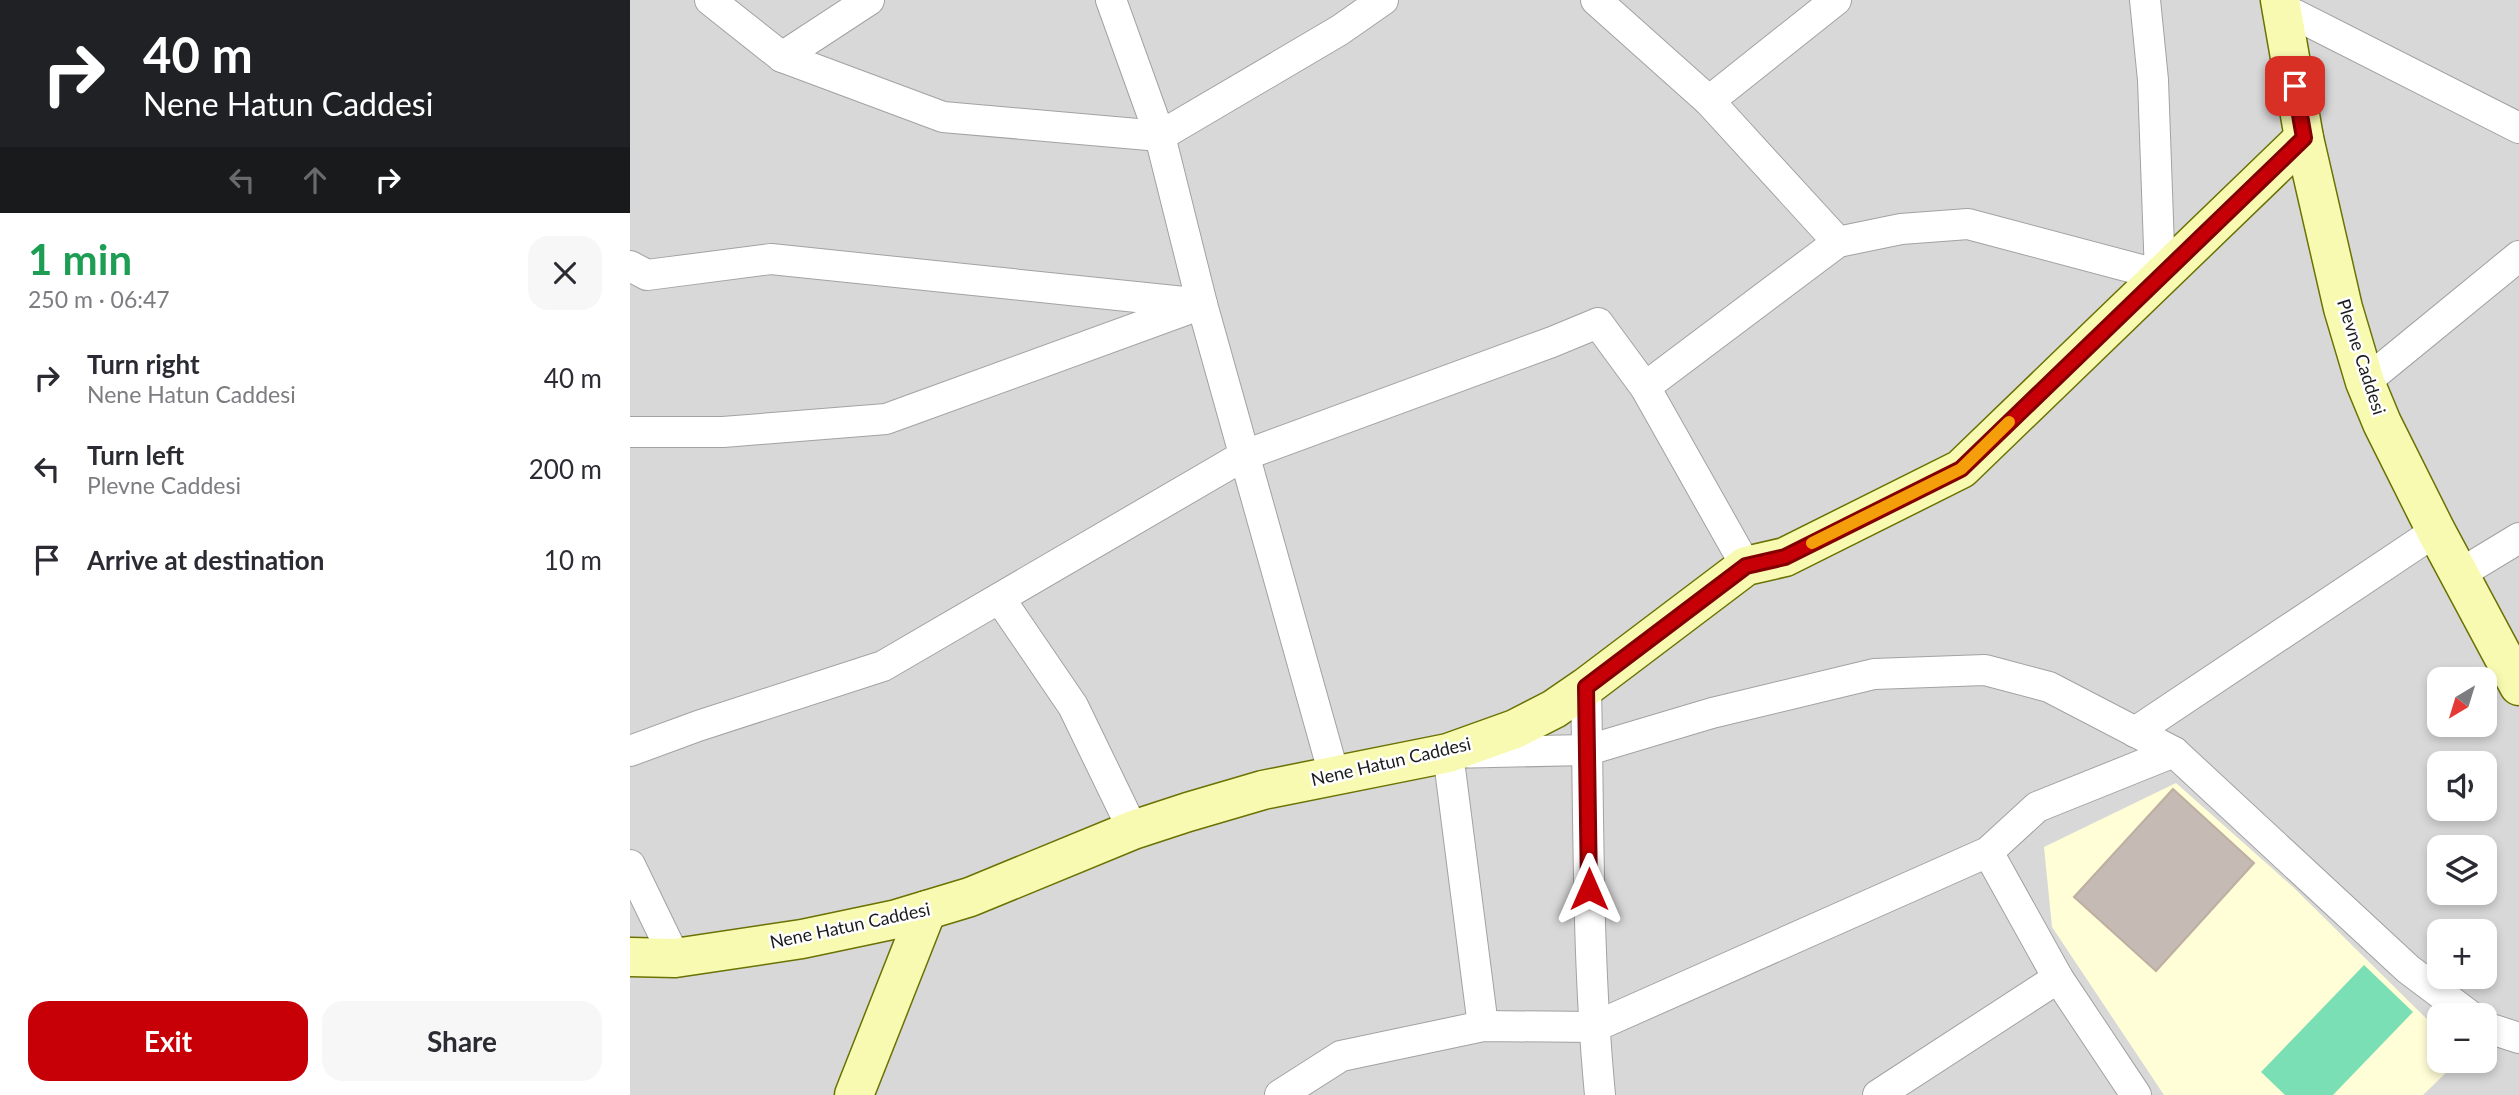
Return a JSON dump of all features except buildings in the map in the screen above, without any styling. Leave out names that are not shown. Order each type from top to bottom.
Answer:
[{"type":"street","points":[[710,0],[782,57],[943,117],[1160,136],[1340,30],[1383,0]]},
{"type":"street","points":[[782,57],[869,0]]},
{"type":"street","points":[[1111,0],[1160,136],[1202,304],[1334,775]]},
{"type":"street","points":[[1596,0],[1709,101],[1838,242]]},
{"type":"street","points":[[1709,101],[1836,0]]},
{"type":"street","points":[[1645,387],[1838,242],[1901,229],[1968,225],[2160,275],[2153,80],[2145,0]]},
{"type":"street","points":[[2281,4],[2519,128]]},
{"type":"street","name":"Plevne Caddesi","points":[[2281,4],[2304,138],[2343,308],[2365,383],[2382,423],[2458,575],[2519,686]]},
{"type":"street","name":"Nene Hatun Caddesi","points":[[630,957],[676,958],[802,939],[927,910],[970,897],[1133,830],[1263,790],[1448,753],[1515,729],[1554,709],[1586,687],[1746,566],[1785,557],[1961,469],[2304,138]]},
{"type":"street","points":[[2365,383],[2519,256]]},
{"type":"street","points":[[630,266],[647,275],[771,259],[1202,304]]},
{"type":"street","points":[[630,432],[723,432],[886,419],[1202,304]]},
{"type":"street","points":[[630,751],[883,666],[1245,455],[1598,323],[1645,387],[1746,566]]},
{"type":"street","points":[[2135,732],[2436,531]]},
{"type":"street","points":[[2458,575],[2519,538]]},
{"type":"street","points":[[1000,599],[1073,706],[1133,830]]},
{"type":"street","points":[[1483,1026],[1448,753],[1588,750],[1712,713],[1874,674],[1985,670],[2049,687],[2174,752],[2409,969],[2453,1003]]},
{"type":"street","points":[[1586,687],[1589,917],[1600,1095]]},
{"type":"street","points":[[1280,1095],[1341,1056],[1483,1026],[1594,1027],[1988,852],[2037,807],[2174,752]]},
{"type":"street","points":[[1988,852],[2058,978],[2136,1095]]},
{"type":"street","points":[[630,865],[676,958]]},
{"type":"street","points":[[854,1095],[927,910]]},
{"type":"street","points":[[1878,1095],[2058,978]]},
{"type":"street","points":[[2497,1031],[2519,1038]]},
{"type":"shaded area","points":[[630,0],[2519,0],[2519,1095],[630,1095]]},
{"type":"shaded area","points":[[2176,783],[2292,886],[2427,1019],[2427,1073],[2446,1073],[2423,1095],[2164,1095],[2052,927],[2044,847]]},
{"type":"green space","points":[[2364,965],[2413,1012],[2333,1095],[2285,1095],[2261,1072]]},
{"type":"slow traffic","points":[[1812,543],[1961,469],[2009,422]]},
{"type":"route","points":[[1589,889],[1586,687],[1746,566],[1785,557],[1961,469],[2304,138],[2295,86]]}]
